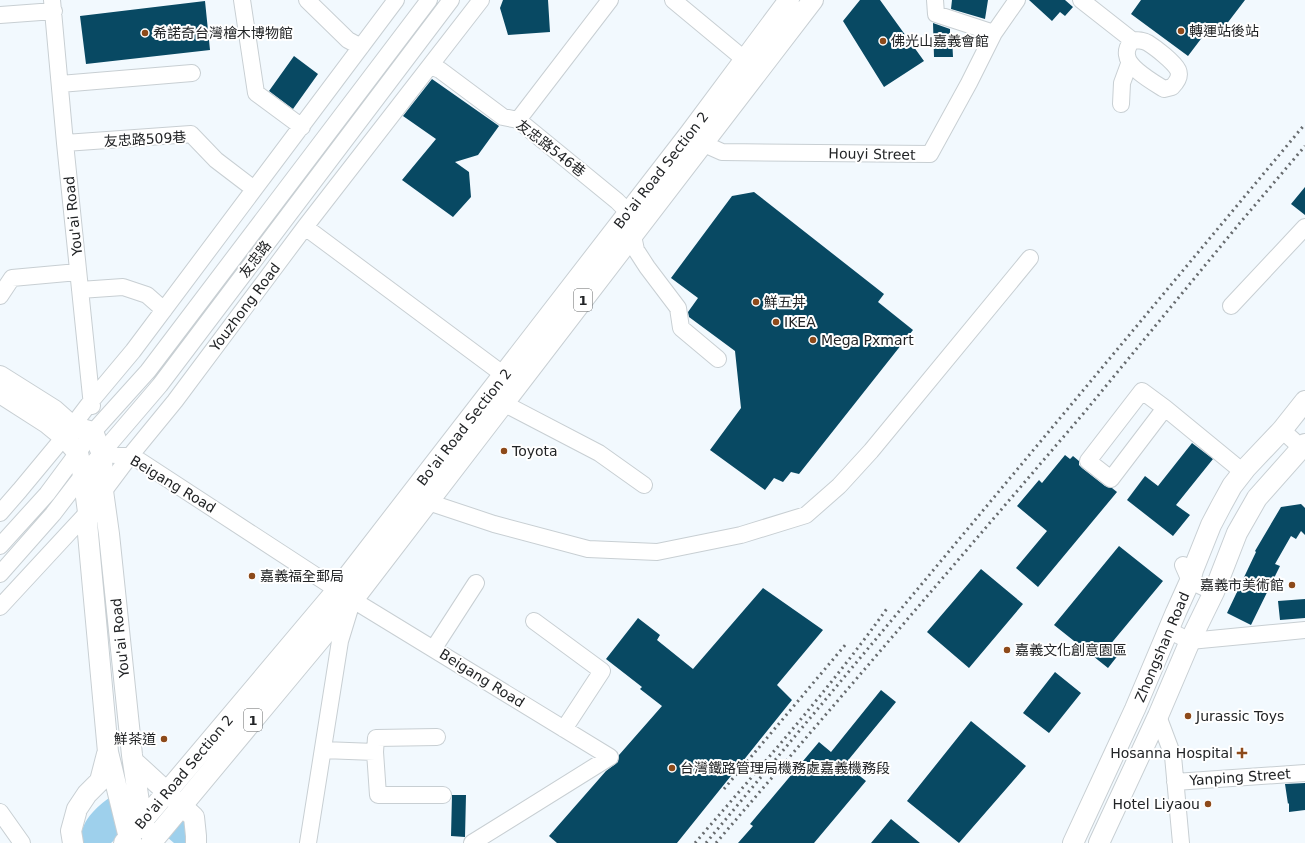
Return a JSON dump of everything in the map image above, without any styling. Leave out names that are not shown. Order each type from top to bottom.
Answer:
[{"type":"main road","name":"Bo'ai Road Section 2","points":[[128,841],[142,822],[175,798],[345,595],[428,502],[633,236],[697,138],[744,59],[789,0]]},
{"type":"main road","name":"Bo'ai Road Section 2","points":[[345,595],[504,375],[628,212],[697,138],[814,0]]},
{"type":"main road","points":[[0,376],[54,410],[68,431],[78,453],[83,475]]},
{"type":"main road","points":[[0,393],[47,423],[68,431],[93,432],[102,454]]},
{"type":"main road","name":"Zhongshan Road","points":[[1073,843],[1139,701],[1168,630],[1187,573],[1196,564],[1218,512],[1232,486],[1243,472],[1282,430],[1305,402]]},
{"type":"main road","name":"Zhongshan Road","points":[[1099,843],[1158,716],[1190,641],[1214,592],[1237,533],[1257,498],[1304,447]]},
{"type":"main road","name":"You'ai Road","points":[[102,454],[103,491],[108,522],[133,761],[142,822]]},
{"type":"main road","name":"You'ai Road","points":[[83,475],[88,512],[87,523],[108,752],[128,841]]},
{"type":"main road","points":[[1139,701],[1158,716]]},
{"type":"main road","points":[[72,843],[71,831],[77,809],[87,794],[100,781],[108,752]]},
{"type":"main road","points":[[133,761],[194,817],[196,843]]},
{"type":"main road","name":"Bo'ai Road Section 2","points":[[154,842],[175,798]]},
{"type":"main road","points":[[142,822],[154,842]]},
{"type":"street","points":[[242,0],[256,93],[302,127]]},
{"type":"street","points":[[307,0],[348,40],[361,47]]},
{"type":"street","points":[[0,513],[133,351],[396,0]]},
{"type":"street","name":"友忠路","points":[[0,546],[47,494],[93,432],[148,371],[429,0]]},
{"type":"street","name":"友忠路","points":[[0,574],[53,514],[83,475],[160,385],[451,0]]},
{"type":"street","name":"Youzhong Road","points":[[0,607],[88,512],[305,227],[481,0]]},
{"type":"street","points":[[518,120],[610,0]]},
{"type":"street","points":[[673,0],[744,59]]},
{"type":"street","points":[[935,0],[936,14],[994,33]]},
{"type":"street","name":"Houyi Street","points":[[697,138],[722,152],[930,154],[969,83],[994,33],[1017,0]]},
{"type":"street","points":[[1081,0],[1132,40],[1147,42],[1170,61],[1178,71],[1179,77],[1172,87],[1164,89],[1152,82],[1130,64],[1126,54],[1132,40]]},
{"type":"street","points":[[0,15],[53,6]]},
{"type":"street","name":"You'ai Road","points":[[53,6],[65,143],[92,400],[93,432]]},
{"type":"street","points":[[1120,104],[1122,83],[1130,64]]},
{"type":"street","name":"友忠路546巷","points":[[430,66],[440,70],[503,117],[518,120],[617,201],[628,212]]},
{"type":"street","points":[[60,84],[192,73]]},
{"type":"street","name":"友忠路509巷","points":[[65,143],[191,134],[216,160],[254,189]]},
{"type":"street","points":[[628,212],[636,250],[678,308],[681,328],[718,359]]},
{"type":"street","points":[[305,227],[504,375]]},
{"type":"street","points":[[1231,306],[1305,227]]},
{"type":"street","points":[[428,502],[494,524],[588,549],[657,552],[740,535],[806,515],[839,486],[871,451],[1030,258]]},
{"type":"street","points":[[0,296],[12,278],[78,272]]},
{"type":"street","points":[[80,290],[123,287],[147,295],[164,310]]},
{"type":"street","points":[[1165,408],[1111,479],[1088,461],[1142,391],[1165,408],[1243,472]]},
{"type":"street","points":[[503,403],[599,453],[644,486]]},
{"type":"street","points":[[1282,430],[1304,447]]},
{"type":"street","name":"Beigang Road","points":[[102,454],[130,456],[140,461],[345,595],[434,648],[610,757],[472,843]]},
{"type":"street","points":[[1187,573],[1214,592]]},
{"type":"street","points":[[434,648],[476,583]]},
{"type":"street","points":[[308,843],[340,641],[345,595]]},
{"type":"street","points":[[534,620],[602,671],[564,729]]},
{"type":"street","points":[[1168,630],[1190,641],[1305,630]]},
{"type":"street","points":[[1158,716],[1173,756],[1181,843]]},
{"type":"street","points":[[437,737],[376,738],[375,752],[378,794],[443,795]]},
{"type":"street","points":[[323,750],[375,752]]},
{"type":"street","name":"Yanping Street","points":[[1175,782],[1305,773]]},
{"type":"street","points":[[0,812],[22,843]]},
{"type":"shaded area","points":[[112,796],[118,837],[111,843],[81,843],[81,835],[86,822],[100,805]]},
{"type":"shaded area","points":[[183,817],[187,821],[191,843],[174,843],[167,837]]},
{"type":"building","points":[[503,0],[548,0],[550,32],[508,35],[500,8]]},
{"type":"building","name":"佛光山嘉義會館","points":[[860,0],[880,0],[924,61],[884,87],[843,21]]},
{"type":"building","points":[[952,0],[988,0],[985,19],[951,9]]},
{"type":"building","points":[[1029,0],[1065,0],[1073,7],[1065,16],[1060,12],[1052,21]]},
{"type":"building","name":"轉運站後站","points":[[1141,0],[1245,0],[1219,34],[1210,27],[1188,56],[1131,14]]},
{"type":"building","name":"希諾奇台灣檜木博物館","points":[[205,1],[210,50],[86,64],[80,16]]},
{"type":"building","points":[[933,23],[950,29],[953,57],[934,57]]},
{"type":"building","points":[[294,56],[318,74],[293,109],[269,91]]},
{"type":"building","points":[[432,79],[499,126],[478,155],[455,162],[469,172],[471,197],[453,217],[402,180],[436,139],[403,116]]},
{"type":"building","points":[[1305,187],[1305,215],[1291,204]]},
{"type":"building","name":"Mega Pxmart","points":[[754,192],[884,294],[878,302],[913,330],[799,474],[791,472],[783,482],[774,478],[765,490],[710,450],[741,408],[735,351],[689,317],[688,312],[698,298],[671,278],[732,196]]},
{"type":"building","points":[[1192,443],[1213,459],[1176,505],[1190,515],[1173,536],[1127,500],[1145,476],[1158,486]]},
{"type":"building","points":[[1065,455],[1070,459],[1073,456],[1079,461],[1079,465],[1082,468],[1105,486],[1112,488],[1117,492],[1038,587],[1016,568],[1047,531],[1017,506],[1039,480],[1042,483]]},
{"type":"building","points":[[1301,504],[1305,508],[1305,535],[1301,531],[1296,539],[1291,536],[1275,564],[1280,566],[1251,625],[1227,613],[1256,552],[1255,551],[1281,507]]},
{"type":"building","points":[[1119,546],[1163,581],[1109,646],[1119,654],[1108,668],[1054,625]]},
{"type":"building","points":[[981,569],[1023,604],[969,668],[927,632]]},
{"type":"building","name":"台灣鐵路管理局機務處嘉義機務段","points":[[763,588],[823,630],[777,685],[792,700],[677,843],[557,843],[549,836],[606,771],[618,762],[619,755],[662,706],[640,689],[642,687],[606,659],[638,618],[660,635],[657,640],[693,669]]},
{"type":"building","points":[[1305,599],[1305,618],[1280,620],[1278,601]]},
{"type":"building","points":[[1055,672],[1081,693],[1049,733],[1023,713]]},
{"type":"building","points":[[881,690],[896,702],[845,764],[866,781],[814,843],[738,843],[753,826],[750,824],[819,742],[831,752]]},
{"type":"building","points":[[971,721],[1026,766],[959,843],[907,801]]},
{"type":"building","points":[[1305,783],[1305,810],[1289,812],[1289,803],[1288,804],[1285,784]]},
{"type":"building","points":[[452,795],[466,795],[465,837],[451,836]]},
{"type":"building","points":[[891,819],[920,843],[871,843]]},
{"type":"railway","points":[[706,843],[1305,124]]},
{"type":"railway","points":[[716,843],[1083,414],[1305,146]]},
{"type":"railway","points":[[695,843],[818,698],[888,607]]},
{"type":"railway","points":[[724,789],[846,644]]},
{"type":"place","name":"轉運站後站","points":[[1181,31]]},
{"type":"place","name":"希諾奇台灣檜木博物館","points":[[145,33]]},
{"type":"place","name":"佛光山嘉義會館","points":[[883,41]]},
{"type":"place","name":"鮮五丼","points":[[756,302]]},
{"type":"place","name":"IKEA","points":[[776,322]]},
{"type":"place","name":"Mega Pxmart","points":[[813,340]]},
{"type":"place","name":"Toyota","points":[[504,451]]},
{"type":"place","name":"嘉義福全郵局","points":[[252,576]]},
{"type":"place","name":"嘉義市美術館","points":[[1292,585]]},
{"type":"place","name":"嘉義文化創意園區","points":[[1007,650]]},
{"type":"place","name":"Jurassic Toys","points":[[1188,716]]},
{"type":"place","name":"鮮茶道","points":[[164,739]]},
{"type":"place","name":"Hosanna Hospital","points":[[1242,753]]},
{"type":"place","name":"台灣鐵路管理局機務處嘉義機務段","points":[[672,768]]},
{"type":"place","name":"Hotel Liyaou","points":[[1208,804]]}]
